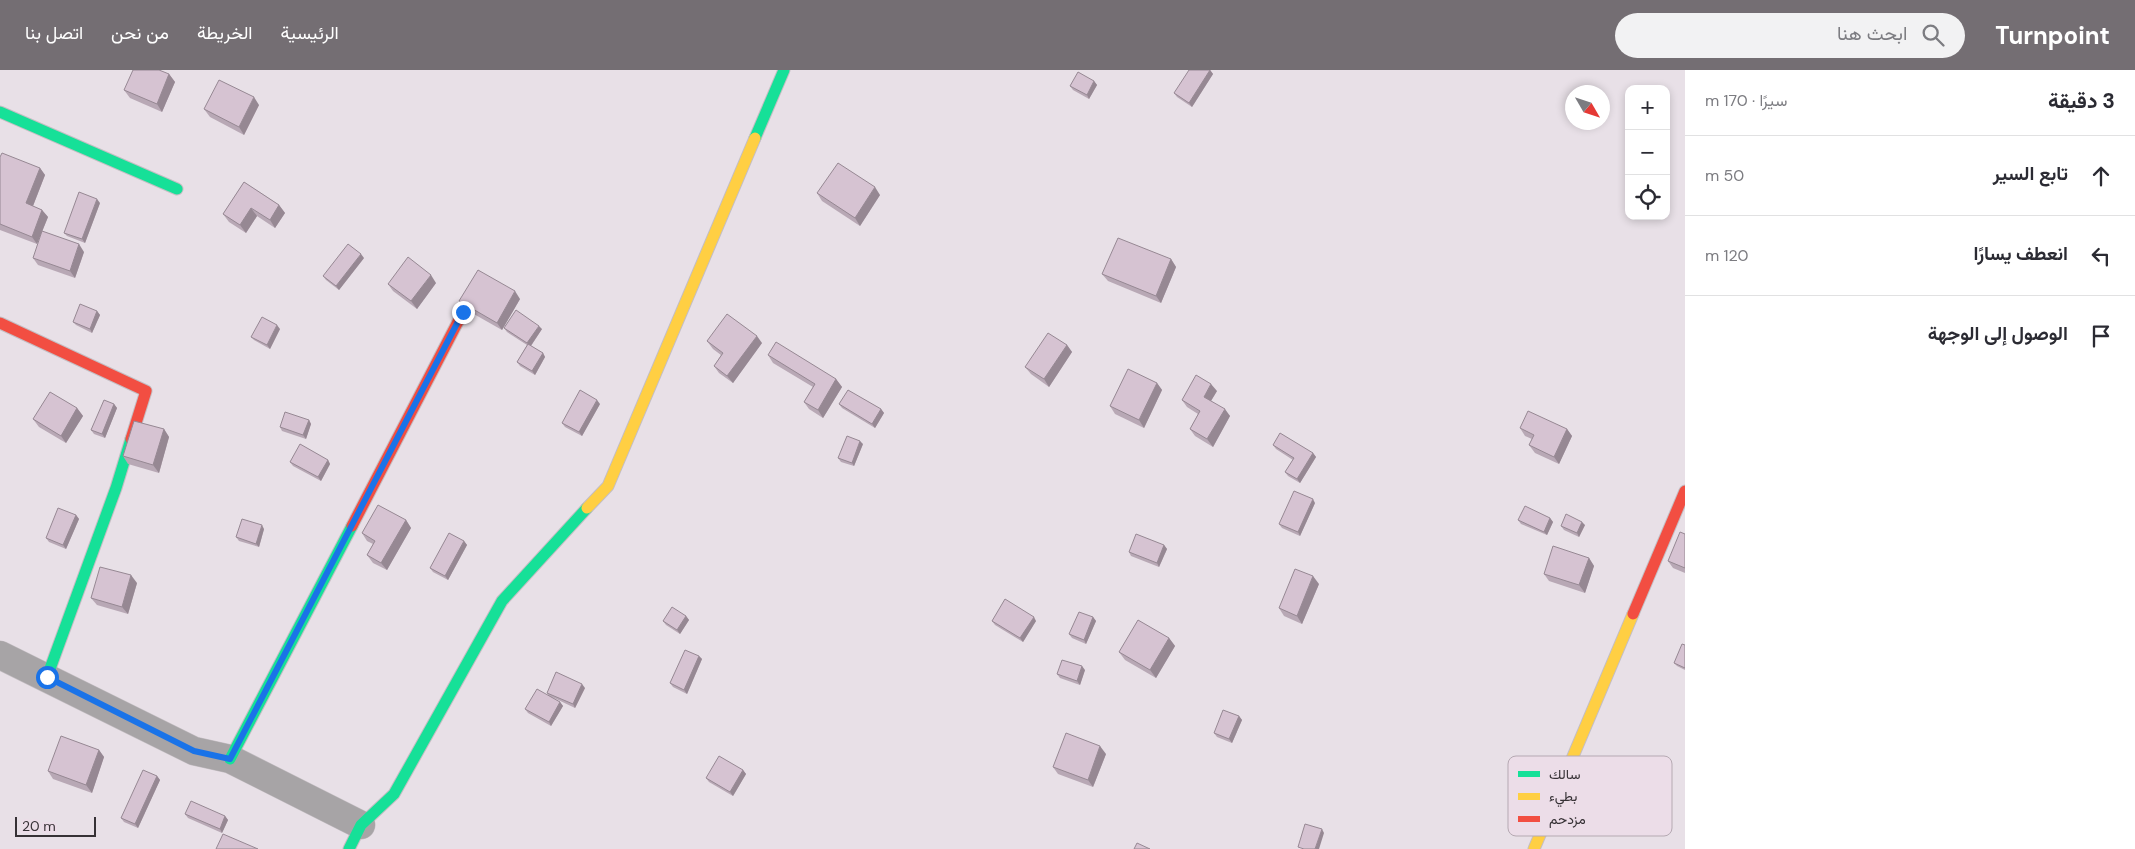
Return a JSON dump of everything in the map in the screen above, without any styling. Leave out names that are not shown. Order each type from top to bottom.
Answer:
[{"type":"street","points":[[349,849],[361,825],[394,794],[502,601],[608,486],[784,70]]},
{"type":"street","points":[[0,112],[177,189]]},
{"type":"street","points":[[230,759],[463,312]]},
{"type":"street","points":[[0,323],[146,391],[116,488],[47,677]]},
{"type":"street","points":[[1573,756],[1685,491]]},
{"type":"street","points":[[0,655],[194,751],[230,759],[361,825]]},
{"type":"street","points":[[1534,849],[1539,836]]},
{"type":"building","points":[[133,70],[159,70],[169,74],[157,104],[124,90]]},
{"type":"building","points":[[1189,70],[1210,70],[1189,103],[1174,93]]},
{"type":"building","points":[[1078,72],[1094,81],[1087,95],[1070,86]]},
{"type":"building","points":[[219,80],[254,97],[239,127],[204,109]]},
{"type":"building","points":[[2,153],[40,168],[26,203],[42,210],[32,237],[0,224],[0,157]]},
{"type":"building","points":[[838,163],[875,187],[855,218],[817,193]]},
{"type":"building","points":[[244,182],[279,205],[270,220],[251,208],[240,225],[223,214]]},
{"type":"building","points":[[79,192],[97,199],[82,239],[64,233]]},
{"type":"building","points":[[42,231],[79,244],[70,271],[33,258]]},
{"type":"building","points":[[1118,238],[1171,259],[1156,296],[1102,274]]},
{"type":"building","points":[[348,244],[361,254],[336,286],[323,276]]},
{"type":"building","points":[[408,257],[431,275],[411,301],[388,284]]},
{"type":"building","points":[[478,270],[515,291],[497,323],[459,301]]},
{"type":"building","points":[[80,304],[97,311],[90,329],[73,322]]},
{"type":"building","points":[[516,310],[539,326],[527,343],[504,328]]},
{"type":"building","points":[[727,314],[757,336],[727,376],[714,366],[723,353],[707,341]]},
{"type":"building","points":[[262,317],[277,325],[267,345],[251,337]]},
{"type":"building","points":[[1048,333],[1067,345],[1044,379],[1025,367]]},
{"type":"building","points":[[776,342],[836,379],[818,410],[804,402],[815,384],[768,355]]},
{"type":"building","points":[[528,344],[543,353],[532,371],[517,362]]},
{"type":"building","points":[[1128,369],[1157,383],[1139,420],[1110,406]]},
{"type":"building","points":[[1196,375],[1211,384],[1204,397],[1225,409],[1207,439],[1190,429],[1200,411],[1182,400]]},
{"type":"building","points":[[580,390],[597,400],[579,432],[562,423]]},
{"type":"building","points":[[848,390],[881,409],[872,424],[839,404]]},
{"type":"building","points":[[50,392],[77,408],[61,436],[33,419]]},
{"type":"building","points":[[104,400],[114,404],[102,434],[91,430]]},
{"type":"building","points":[[1528,411],[1567,429],[1554,457],[1529,445],[1534,435],[1520,428]]},
{"type":"building","points":[[285,412],[309,420],[303,435],[280,427]]},
{"type":"building","points":[[134,421],[164,429],[153,465],[123,456]]},
{"type":"building","points":[[1280,433],[1313,453],[1297,479],[1285,472],[1294,458],[1273,445]]},
{"type":"building","points":[[847,436],[860,441],[852,463],[838,458]]},
{"type":"building","points":[[300,444],[328,460],[318,477],[290,462]]},
{"type":"building","points":[[1294,491],[1313,499],[1298,532],[1279,524]]},
{"type":"building","points":[[378,505],[406,520],[381,563],[367,555],[375,541],[362,533]]},
{"type":"building","points":[[1525,506],[1550,518],[1544,532],[1518,520]]},
{"type":"building","points":[[58,508],[76,515],[63,545],[46,538]]},
{"type":"building","points":[[1566,514],[1582,522],[1577,533],[1561,526]]},
{"type":"building","points":[[242,519],[262,525],[256,544],[236,537]]},
{"type":"building","points":[[1680,532],[1685,534],[1685,568],[1668,561]]},
{"type":"building","points":[[449,533],[464,541],[445,576],[430,568]]},
{"type":"building","points":[[1136,534],[1164,545],[1157,563],[1129,552]]},
{"type":"building","points":[[1553,546],[1589,558],[1579,585],[1544,574]]},
{"type":"building","points":[[100,567],[131,575],[122,607],[91,598]]},
{"type":"building","points":[[1295,569],[1313,576],[1297,616],[1279,608]]},
{"type":"building","points":[[1005,599],[1034,617],[1020,638],[992,621]]},
{"type":"building","points":[[672,607],[686,616],[677,630],[663,621]]},
{"type":"building","points":[[1079,612],[1093,617],[1084,640],[1069,634]]},
{"type":"building","points":[[1138,620],[1169,638],[1150,670],[1119,652]]},
{"type":"building","points":[[1682,644],[1685,645],[1685,668],[1674,663]]},
{"type":"building","points":[[685,650],[699,656],[684,690],[670,683]]},
{"type":"building","points":[[1062,660],[1082,666],[1077,681],[1057,674]]},
{"type":"building","points":[[556,672],[582,684],[573,704],[547,693]]},
{"type":"building","points":[[537,689],[560,702],[549,722],[525,709]]},
{"type":"building","points":[[1223,710],[1239,716],[1229,739],[1214,733]]},
{"type":"building","points":[[1066,733],[1100,746],[1088,780],[1053,767]]},
{"type":"building","points":[[61,736],[99,750],[86,785],[48,771]]},
{"type":"building","points":[[719,756],[743,770],[730,792],[706,778]]},
{"type":"building","points":[[143,770],[157,776],[135,824],[121,818]]},
{"type":"building","points":[[191,801],[225,816],[220,829],[185,814]]},
{"type":"building","points":[[1305,824],[1322,829],[1315,849],[1298,847]]},
{"type":"building","points":[[223,834],[258,849],[216,849]]},
{"type":"building","points":[[1137,843],[1150,849],[1134,849]]},
{"type":"traffic: fast","points":[[755,138],[784,70]]},
{"type":"traffic: fast","points":[[0,112],[177,189]]},
{"type":"traffic: fast","points":[[47,677],[116,488],[131,439]]},
{"type":"traffic: fast","points":[[349,849],[361,825],[394,794],[502,601],[587,508]]},
{"type":"traffic: fast","points":[[230,759],[352,526]]},
{"type":"traffic: slow","points":[[587,508],[608,486],[755,138]]},
{"type":"traffic: slow","points":[[1573,756],[1633,614]]},
{"type":"traffic: slow","points":[[1534,849],[1539,836]]},
{"type":"traffic: jam","points":[[352,526],[463,312]]},
{"type":"traffic: jam","points":[[0,323],[146,391],[131,439]]},
{"type":"traffic: jam","points":[[1633,614],[1685,491]]},
{"type":"route","points":[[47,677],[194,751],[230,759],[463,312]]}]
